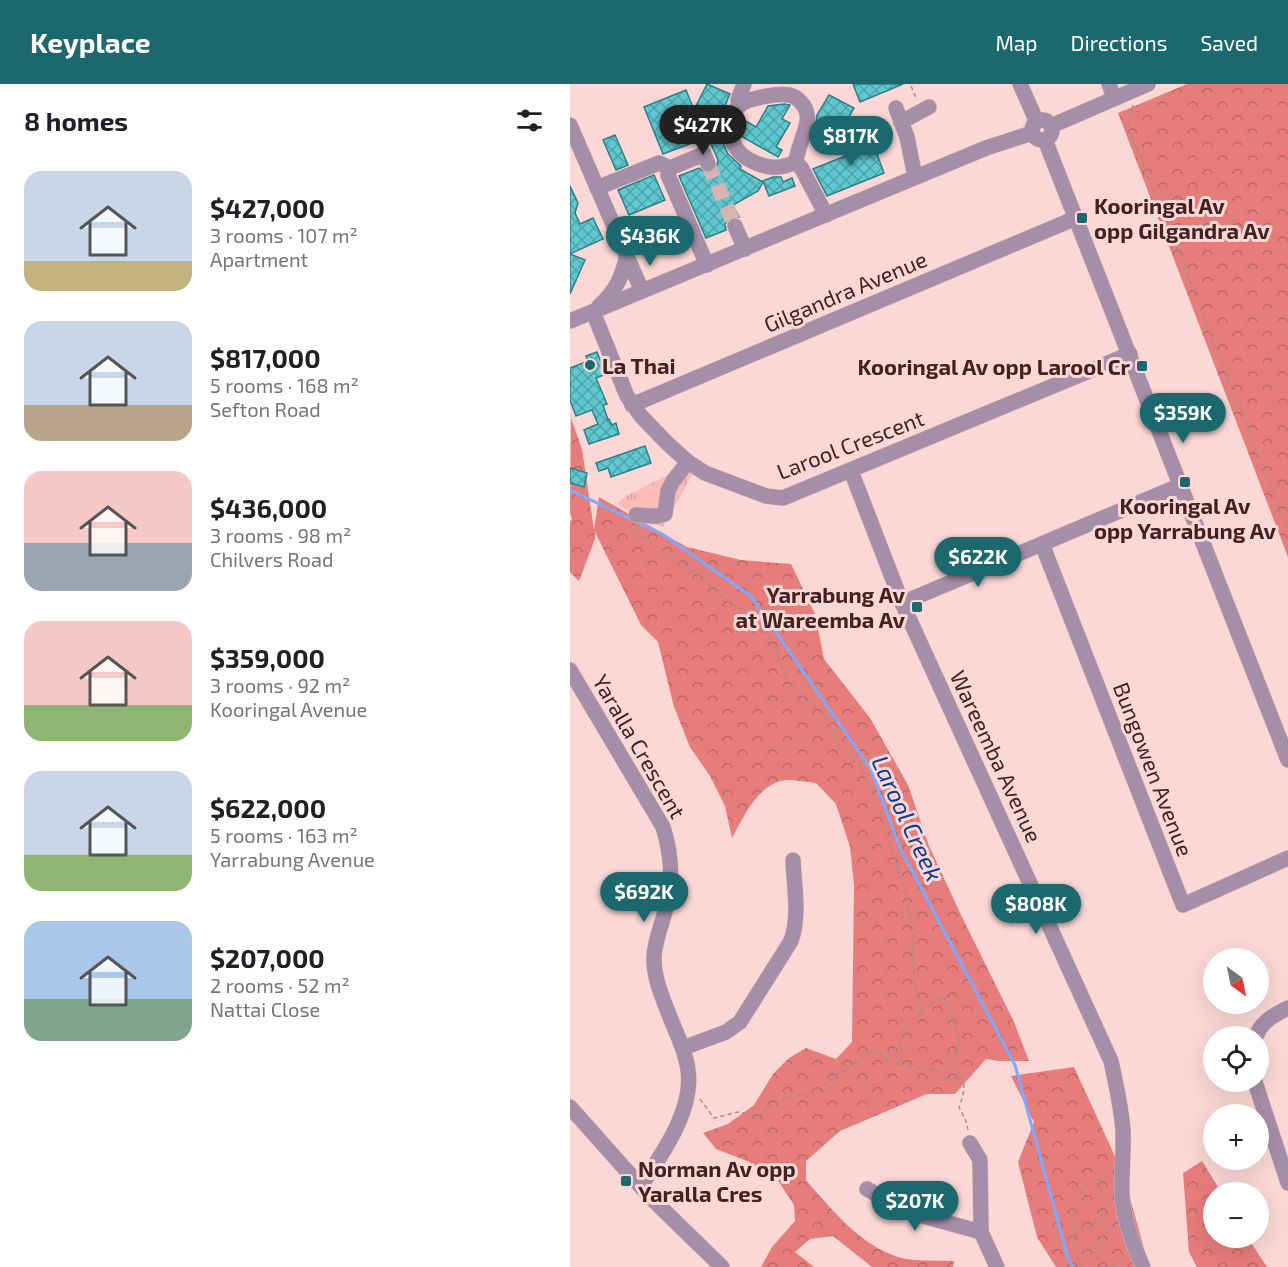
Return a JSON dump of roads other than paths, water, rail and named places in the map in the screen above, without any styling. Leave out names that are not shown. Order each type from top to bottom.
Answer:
[{"type":"street","points":[[740,105],[738,100],[744,84]]},
{"type":"street","points":[[1020,84],[1041,130],[1130,354],[1288,760]]},
{"type":"street","points":[[570,321],[986,148],[1019,135],[1041,130],[1112,91],[1130,92],[1148,84]]},
{"type":"street","points":[[796,162],[777,169],[768,168],[742,156],[735,149],[729,132],[733,117],[740,105],[772,95],[789,95],[805,107],[808,116],[797,150],[796,162],[826,214]]},
{"type":"street","points":[[915,177],[907,137],[898,115],[923,104]]},
{"type":"street","points":[[570,125],[642,291]]},
{"type":"street","points":[[597,188],[659,163],[670,168],[704,154],[708,164]]},
{"type":"street","points":[[670,168],[668,175],[707,265]]},
{"type":"street","name":"Gilgandra Avenue","points":[[632,405],[1076,218]]},
{"type":"street","points":[[735,226],[745,249]]},
{"type":"street","points":[[593,312],[615,291],[621,279],[627,255]]},
{"type":"street","name":"Larool Crescent","points":[[593,312],[632,405],[667,443],[688,462],[705,473],[766,496],[783,498],[1130,354]]},
{"type":"street","points":[[634,521],[648,514],[656,517],[665,514],[668,491],[672,481],[688,462]]},
{"type":"street","name":"Wareemba Avenue","points":[[851,471],[902,603],[1111,1061],[1119,1095],[1123,1131],[1122,1171],[1125,1214],[1143,1267]]},
{"type":"street","points":[[902,603],[1181,485]]},
{"type":"street","name":"Bungowen Avenue","points":[[1042,544],[1183,905],[1288,858]]},
{"type":"street","name":"Yaralla Crescent","points":[[570,670],[663,827],[669,845],[670,885],[654,953],[654,970],[682,1048],[688,1071],[688,1096],[673,1135],[641,1186]]},
{"type":"street","points":[[682,1048],[726,1032],[740,1022],[790,940],[795,928],[796,915],[793,860]]},
{"type":"street","points":[[1261,1026],[1288,1008]]},
{"type":"street","points":[[1258,1092],[1288,1183]]},
{"type":"street","points":[[570,1107],[641,1186],[722,1267]]},
{"type":"street","points":[[970,1143],[980,1160],[981,1232],[997,1267]]},
{"type":"street","points":[[867,1189],[905,1211],[981,1232]]},
{"type":"waterway","name":"Larool Creek","points":[[570,490],[662,534],[751,596],[870,768],[900,848],[1015,1065],[1068,1258],[1073,1267]]},
{"type":"tunnel","points":[[708,164],[735,226]]},
{"type":"place","name":"Kooringal Av opp Gilgandra Av","points":[[1082,218]]},
{"type":"place","name":"La Thai","points":[[590,365]]},
{"type":"place","name":"Kooringal Av opp Larool Cr","points":[[1142,366]]},
{"type":"place","name":"Kooringal Av opp Yarrabung Av","points":[[1185,482]]},
{"type":"place","name":"Yarrabung Av at Wareemba Av","points":[[917,607]]},
{"type":"place","name":"Norman Av opp Yaralla Cres","points":[[626,1181]]}]
